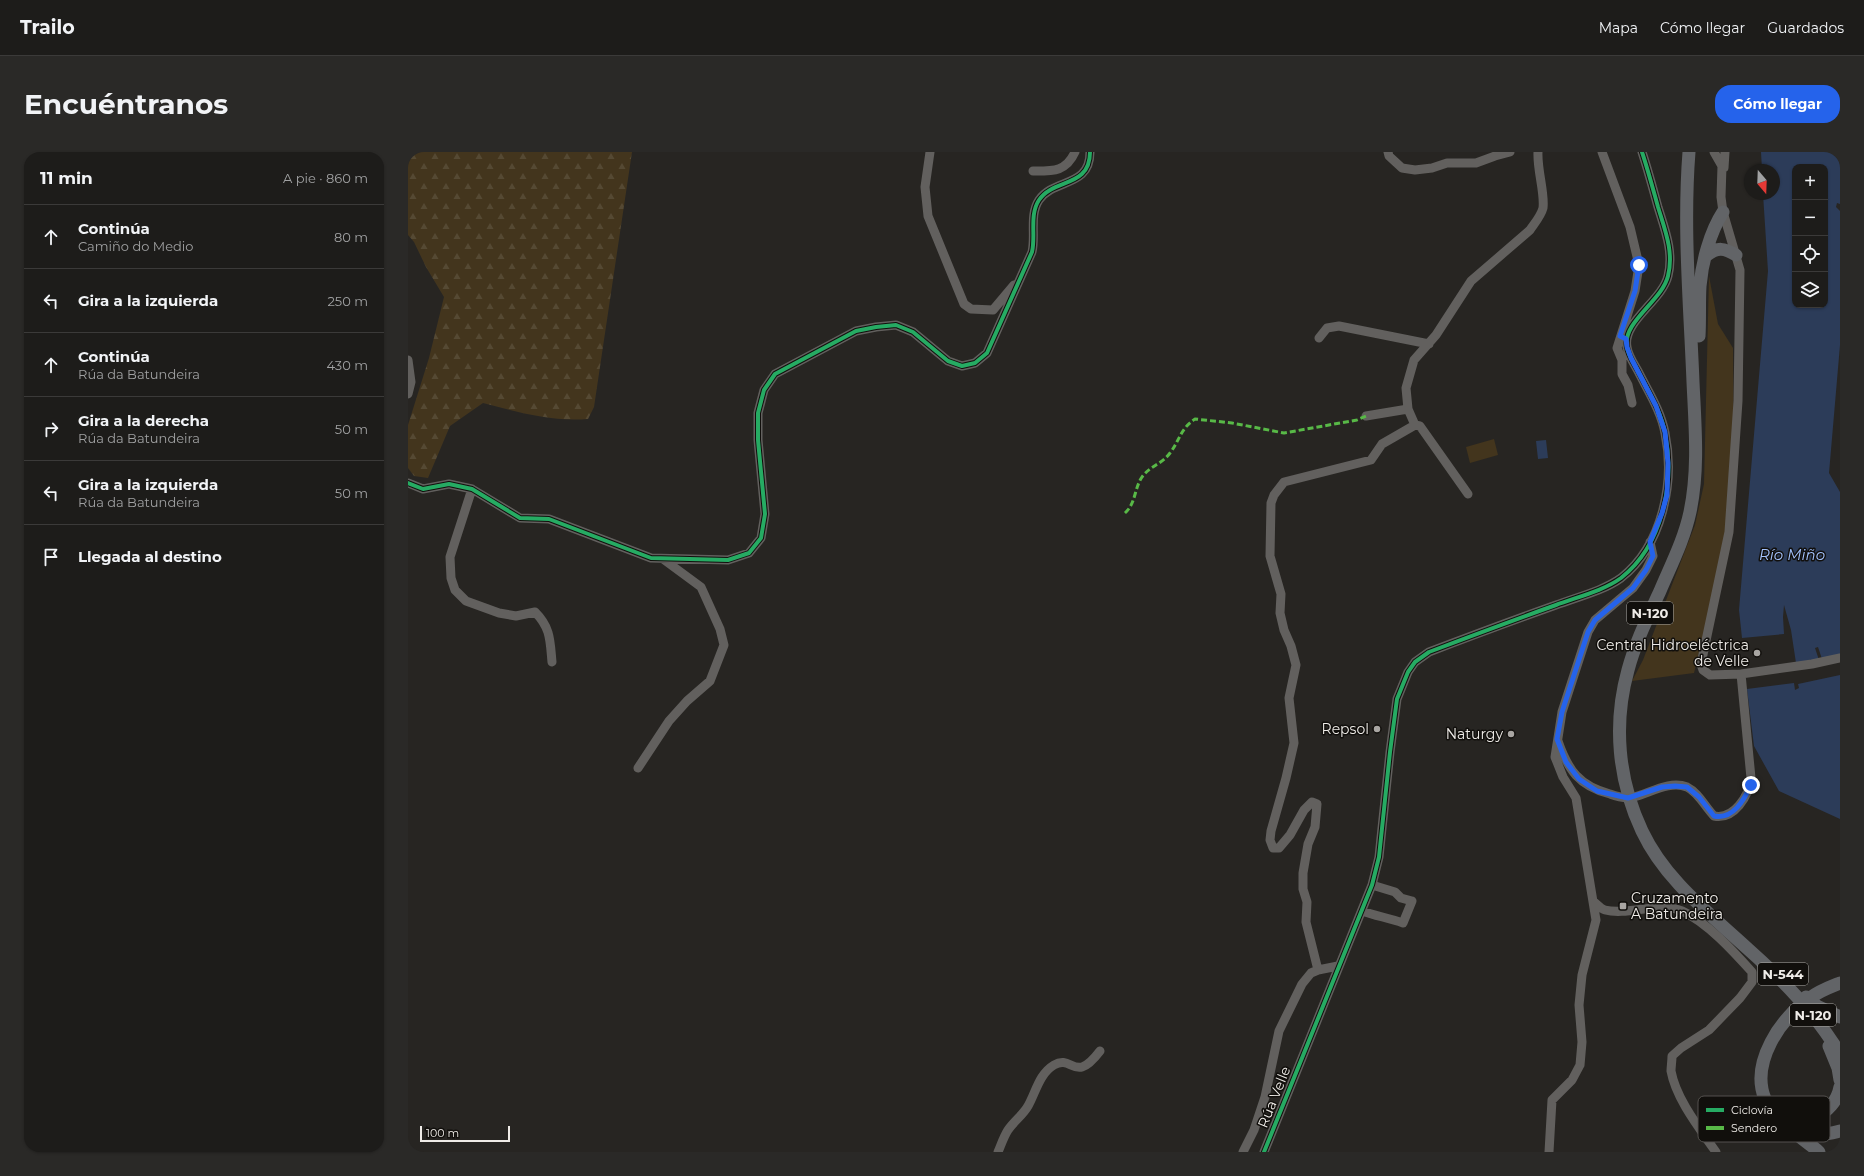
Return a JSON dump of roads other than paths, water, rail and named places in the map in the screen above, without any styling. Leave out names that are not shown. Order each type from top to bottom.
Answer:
[{"type":"highway","name":"N-120","points":[[1689,152],[1688,250],[1695,440],[1695,487],[1683,538],[1639,638],[1628,668],[1623,689],[1619,733],[1620,756],[1626,789],[1642,833],[1654,853],[1680,887],[1781,980],[1808,1008],[1840,1054]]},
{"type":"highway","points":[[1695,440],[1700,285],[1707,255],[1719,218],[1723,212]]},
{"type":"highway","points":[[1707,255],[1719,248],[1726,249],[1736,255]]},
{"type":"highway","name":"N-544","points":[[1726,929],[1768,960],[1817,1006],[1840,1017]]},
{"type":"highway","name":"N-544","points":[[1781,980],[1818,1029],[1838,1068],[1840,1080]]},
{"type":"highway","name":"N-544","points":[[1761,1080],[1765,1057],[1771,1043],[1786,1019],[1809,998],[1840,983]]},
{"type":"highway","points":[[1761,1080],[1767,1096]]},
{"type":"highway","points":[[1761,1080],[1764,1096]]},
{"type":"highway","points":[[1830,1108],[1838,1097],[1840,1087]]},
{"type":"highway","points":[[1830,1134],[1840,1131]]},
{"type":"highway","points":[[1807,1142],[1819,1152]]},
{"type":"street","points":[[930,152],[925,187],[928,216],[964,304],[971,309],[993,310],[1021,276]]},
{"type":"street","points":[[1033,171],[1054,171],[1070,163],[1075,152]]},
{"type":"street","points":[[408,484],[423,488],[449,484],[472,490],[520,518],[549,519],[651,558],[728,560],[749,552],[761,538],[765,514],[758,440],[758,413],[764,390],[775,374],[856,331],[896,325],[913,332],[948,360],[962,366],[975,363],[987,353],[1021,276],[1034,242],[1034,221],[1039,201],[1056,187],[1076,180],[1083,174],[1088,165],[1090,152]]},
{"type":"street","points":[[1388,152],[1389,156],[1402,168],[1415,170],[1432,168],[1447,163],[1476,163],[1510,152]]},
{"type":"street","points":[[1468,494],[1420,426],[1415,424],[1408,409],[1406,388],[1414,360],[1436,335],[1471,281],[1530,230],[1543,209],[1537,166],[1538,152]]},
{"type":"street","points":[[1549,1152],[1552,1100],[1572,1080],[1580,1065],[1582,1042],[1579,1005],[1582,975],[1596,920],[1576,798],[1563,777],[1555,757],[1557,739],[1562,712],[1588,632],[1595,620],[1633,588],[1646,570],[1653,556],[1650,542],[1662,513],[1667,495],[1667,442],[1659,414],[1631,358],[1623,337],[1635,291],[1639,265],[1630,227],[1602,152]]},
{"type":"street","points":[[1714,152],[1722,166],[1723,175]]},
{"type":"street","points":[[1724,152],[1726,160],[1721,197],[1723,212],[1740,270],[1738,401],[1730,532],[1701,664],[1703,670],[1710,675],[1741,674],[1812,664],[1840,658]]},
{"type":"street","points":[[1632,403],[1628,385],[1622,374],[1622,360],[1617,348],[1623,337],[1663,289],[1670,268],[1669,244],[1644,154]]},
{"type":"street","points":[[1319,338],[1327,328],[1339,326],[1429,344]]},
{"type":"street","points":[[408,360],[411,382],[408,394]]},
{"type":"street","points":[[1366,416],[1408,409]]},
{"type":"street","points":[[1318,970],[1306,922],[1307,902],[1303,889],[1303,873],[1308,844],[1315,827],[1317,804],[1312,802],[1307,806],[1290,835],[1279,848],[1273,848],[1270,840],[1294,742],[1289,698],[1296,665],[1291,646],[1282,624],[1280,613],[1281,594],[1270,556],[1271,503],[1274,495],[1284,482],[1371,460],[1382,444],[1415,424]]},
{"type":"street","points":[[472,490],[450,557],[451,578],[455,590],[466,601],[499,613],[516,616],[535,612],[544,621],[549,634],[552,662]]},
{"type":"street","name":"Rúa Velle","points":[[1264,1152],[1372,885],[1379,856],[1393,723],[1397,699],[1403,681],[1415,662],[1430,652],[1613,583],[1634,566],[1650,542]]},
{"type":"street","points":[[638,768],[669,721],[687,701],[710,681],[724,645],[720,629],[701,587],[662,558]]},
{"type":"street","points":[[1557,739],[1566,762],[1579,779],[1597,791],[1628,798],[1662,787],[1687,787],[1699,797],[1714,816],[1720,818],[1728,815],[1744,799],[1751,785],[1741,674]]},
{"type":"street","points":[[1362,911],[1403,923],[1412,901],[1402,898],[1395,892],[1372,885]]},
{"type":"street","points":[[1593,901],[1604,910],[1621,911],[1657,908],[1682,911],[1710,930],[1752,972],[1752,982],[1740,998],[1710,1030],[1681,1048],[1672,1056],[1671,1070],[1677,1090],[1698,1126]]},
{"type":"street","points":[[1243,1152],[1254,1130],[1265,1097],[1279,1031],[1302,984],[1311,974],[1318,970],[1338,966]]},
{"type":"street","points":[[998,1152],[1008,1130],[1028,1108],[1043,1073],[1055,1064],[1063,1062],[1083,1068],[1093,1060],[1100,1051]]},
{"type":"street","points":[[1709,1142],[1716,1152]]},
{"type":"water","name":"Río Miño","points":[[1761,152],[1840,152],[1840,204],[1837,203],[1836,207],[1840,211],[1840,345],[1829,473],[1840,492],[1840,654],[1822,659],[1818,647],[1815,648],[1819,660],[1796,663],[1791,630],[1784,605],[1784,634],[1742,638],[1739,610],[1768,271],[1763,200],[1780,200],[1780,164],[1762,164]]},
{"type":"water","points":[[1546,440],[1548,458],[1538,459],[1536,441]]},
{"type":"water","points":[[1840,675],[1840,819],[1779,791],[1754,746],[1747,689],[1794,683],[1795,690],[1799,688],[1798,684]]},
{"type":"place","name":"Central Hidroeléctrica de Velle","points":[[1757,653]]},
{"type":"place","name":"Repsol","points":[[1377,729]]},
{"type":"place","name":"Naturgy","points":[[1511,734]]},
{"type":"place","name":"Cruzamento A Batundeira","points":[[1623,906]]}]
